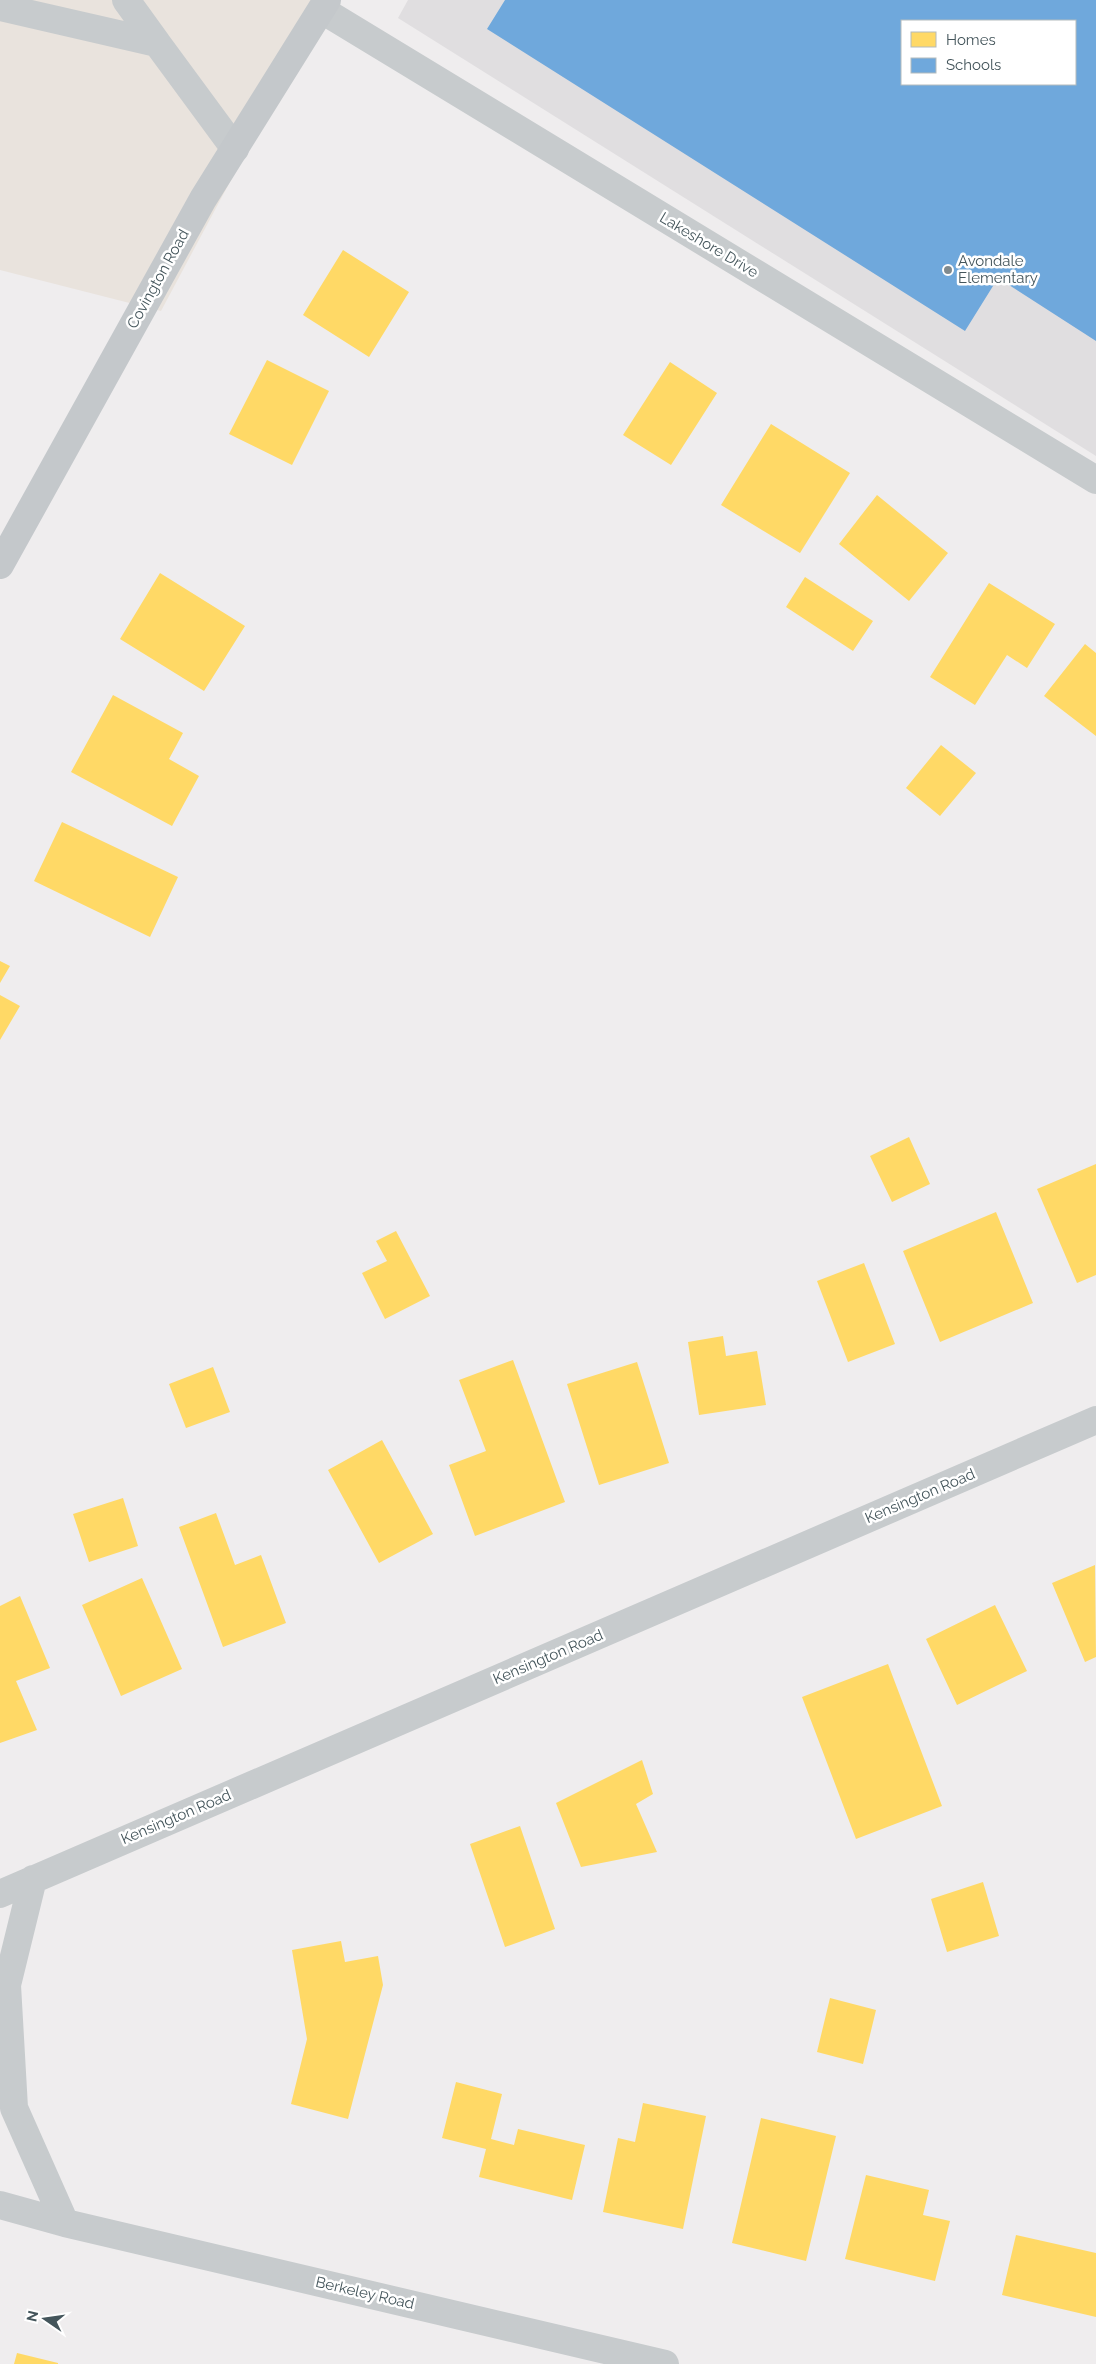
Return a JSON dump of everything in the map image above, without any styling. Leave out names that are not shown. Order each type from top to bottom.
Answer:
[{"type":"main road","name":"Covington Road","points":[[0,564],[203,199],[324,5]]},
{"type":"street","points":[[127,1],[235,149]]},
{"type":"street","name":"Lakeshore Drive","points":[[324,5],[1096,480]]},
{"type":"street","points":[[0,7],[157,43]]},
{"type":"street","name":"Kensington Road","points":[[0,1894],[1096,1420]]},
{"type":"street","points":[[33,1879],[7,1985],[14,2108],[65,2223]]},
{"type":"street","name":"Berkeley Road","points":[[0,2206],[65,2223],[665,2364]]},
{"type":"shaded area","points":[[0,0],[327,0],[161,311],[0,270]]},
{"type":"shaded area","name":"Avondale Elementary","points":[[408,0],[1096,0],[1096,456],[398,18]]},
{"type":"building: Homes","points":[[343,250],[409,292],[369,357],[303,315]]},
{"type":"building: Homes","points":[[267,360],[329,391],[292,465],[229,434]]},
{"type":"building: Homes","points":[[670,362],[717,393],[671,465],[623,435]]},
{"type":"building: Homes","points":[[771,424],[850,473],[800,553],[721,505]]},
{"type":"building: Homes","points":[[877,495],[948,553],[909,601],[839,544]]},
{"type":"building: Homes","points":[[160,573],[245,626],[204,691],[120,639]]},
{"type":"building: Homes","points":[[805,577],[873,621],[853,651],[786,607]]},
{"type":"building: Homes","points":[[989,583],[1055,624],[1027,668],[1007,655],[975,705],[930,677]]},
{"type":"building: Homes","points":[[1085,644],[1096,653],[1096,736],[1044,696]]},
{"type":"building: Homes","points":[[113,695],[183,733],[169,759],[199,776],[172,826],[71,772]]},
{"type":"building: Homes","points":[[941,745],[976,773],[940,816],[906,788]]},
{"type":"building: Homes","points":[[62,822],[178,877],[150,937],[34,881]]},
{"type":"building: Homes","points":[[0,961],[10,966],[0,983]]},
{"type":"building: Homes","points":[[0,995],[20,1006],[0,1040]]},
{"type":"building: Homes","points":[[909,1137],[930,1184],[892,1202],[870,1156]]},
{"type":"building: Homes","points":[[1096,1164],[1096,1275],[1077,1283],[1037,1189]]},
{"type":"building: Homes","points":[[996,1212],[1033,1303],[940,1342],[903,1251]]},
{"type":"building: Homes","points":[[396,1231],[430,1296],[385,1319],[362,1273],[387,1261],[376,1241]]},
{"type":"building: Homes","points":[[864,1263],[895,1344],[848,1362],[817,1281]]},
{"type":"building: Homes","points":[[723,1336],[726,1356],[757,1351],[766,1405],[699,1415],[688,1342]]},
{"type":"building: Homes","points":[[513,1360],[565,1502],[475,1536],[449,1465],[486,1451],[459,1380]]},
{"type":"building: Homes","points":[[637,1362],[669,1463],[599,1485],[567,1384]]},
{"type":"building: Homes","points":[[213,1367],[230,1412],[186,1428],[169,1384]]},
{"type":"building: Homes","points":[[382,1440],[433,1534],[379,1563],[328,1470]]},
{"type":"building: Homes","points":[[123,1498],[138,1546],[89,1562],[73,1514]]},
{"type":"building: Homes","points":[[216,1513],[235,1565],[261,1555],[286,1623],[223,1647],[179,1527]]},
{"type":"building: Homes","points":[[1095,1565],[1096,1657],[1085,1662],[1052,1583]]},
{"type":"building: Homes","points":[[142,1578],[182,1669],[121,1696],[82,1605]]},
{"type":"building: Homes","points":[[20,1596],[50,1668],[16,1681],[37,1730],[0,1743],[0,1606]]},
{"type":"building: Homes","points":[[995,1605],[1027,1671],[957,1705],[926,1639]]},
{"type":"building: Homes","points":[[888,1664],[942,1806],[856,1839],[802,1697]]},
{"type":"building: Homes","points":[[642,1760],[653,1794],[636,1804],[657,1852],[581,1867],[556,1803]]},
{"type":"building: Homes","points":[[520,1826],[555,1929],[505,1947],[470,1844]]},
{"type":"building: Homes","points":[[983,1882],[999,1936],[947,1952],[931,1899]]},
{"type":"building: Homes","points":[[341,1941],[345,1962],[378,1956],[383,1985],[348,2119],[291,2104],[307,2039],[292,1950]]},
{"type":"building: Homes","points":[[830,1998],[876,2010],[863,2064],[817,2052]]},
{"type":"building: Homes","points":[[456,2082],[502,2094],[491,2139],[514,2145],[518,2129],[585,2145],[572,2200],[479,2177],[486,2149],[442,2138]]},
{"type":"building: Homes","points":[[643,2103],[706,2116],[683,2229],[603,2212],[618,2138],[635,2142]]},
{"type":"building: Homes","points":[[761,2118],[836,2136],[806,2261],[732,2243]]},
{"type":"building: Homes","points":[[866,2175],[929,2190],[923,2215],[950,2221],[935,2281],[845,2259]]},
{"type":"building: Homes","points":[[1016,2235],[1096,2253],[1096,2317],[1002,2295]]},
{"type":"building: Homes","points":[[17,2353],[58,2363],[58,2364],[14,2364]]},
{"type":"building: Schools","name":"Avondale Elementary","points":[[505,0],[1096,0],[1096,341],[998,278],[965,331],[487,29]]},
{"type":"place","name":"Avondale Elementary","points":[[948,270]]}]
